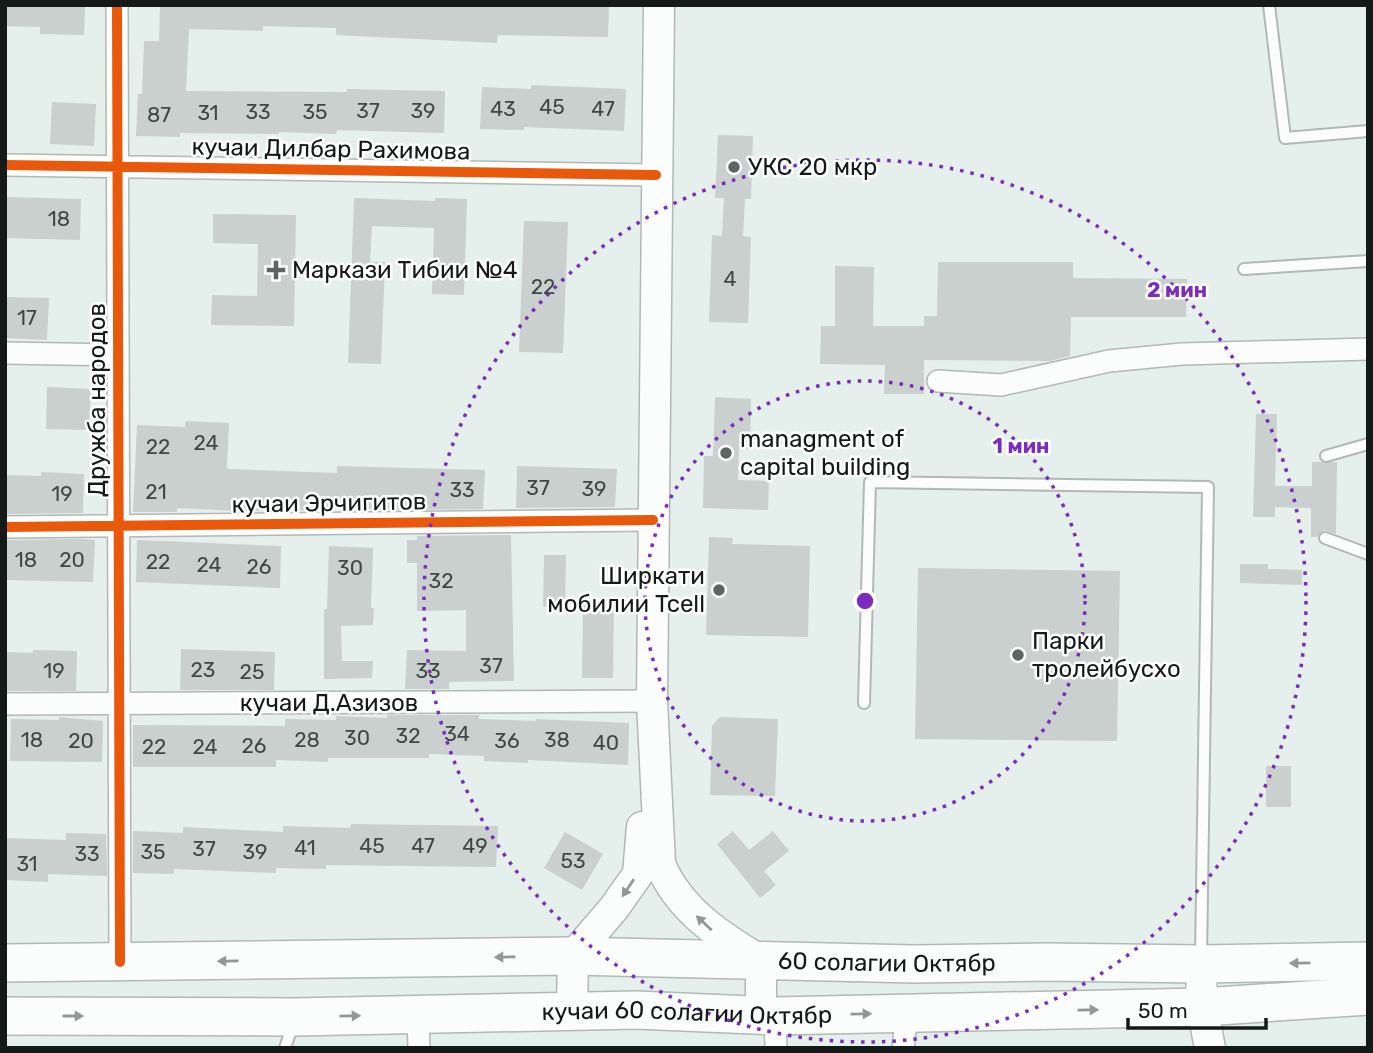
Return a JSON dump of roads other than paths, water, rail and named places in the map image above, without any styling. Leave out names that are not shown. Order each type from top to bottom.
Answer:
[{"type":"highway","points":[[5,963],[573,956]]},
{"type":"highway","name":"60 солагии Октябр","points":[[573,956],[761,961],[1201,964],[1368,961]]},
{"type":"highway","points":[[265,960],[277,972],[282,989],[277,1005],[282,1027]]},
{"type":"highway","points":[[130,962],[132,971],[127,990],[135,1007],[146,1016]]},
{"type":"highway","name":"кучаи 60 солагии Октябр","points":[[5,1016],[146,1016],[282,1027],[419,1031],[572,1010],[636,1010],[772,1031],[905,1030],[1368,996]]},
{"type":"main road","points":[[659,5],[652,701],[660,864],[667,881],[682,902],[716,933],[761,961],[772,1031]]},
{"type":"main road","points":[[572,1010],[573,956],[614,908],[638,874],[652,701]]},
{"type":"main road","points":[[1201,964],[1202,1007],[1210,1048]]},
{"type":"street","name":"Дружба народов","points":[[117,5],[119,704],[130,962]]},
{"type":"street","name":"кучаи Дилбар Рахимова","points":[[5,165],[656,175]]},
{"type":"street","points":[[938,381],[1001,385],[1109,361],[1182,354],[1368,349]]},
{"type":"street","points":[[5,353],[118,355]]},
{"type":"street","name":"кучаи Эрчигитов","points":[[5,527],[653,520]]},
{"type":"street","name":"кучаи Д.Азизов","points":[[5,704],[652,701]]},
{"type":"lane","points":[[1269,5],[1285,138],[1368,131]]},
{"type":"lane","points":[[1244,269],[1368,261]]},
{"type":"lane","points":[[1326,456],[1368,444]]},
{"type":"lane","points":[[864,703],[870,482],[1208,487],[1201,964]]},
{"type":"lane","points":[[1325,538],[1368,554]]},
{"type":"place","name":"УКС 20 мкр","points":[[734,167]]},
{"type":"place","name":"Маркази Тибии №4","points":[[276,270]]},
{"type":"place","name":"managment of capital building","points":[[726,453]]},
{"type":"place","name":"Ширкати мобилии Tcell","points":[[719,590]]},
{"type":"place","name":"Парки тролейбусхо","points":[[1018,655]]}]
